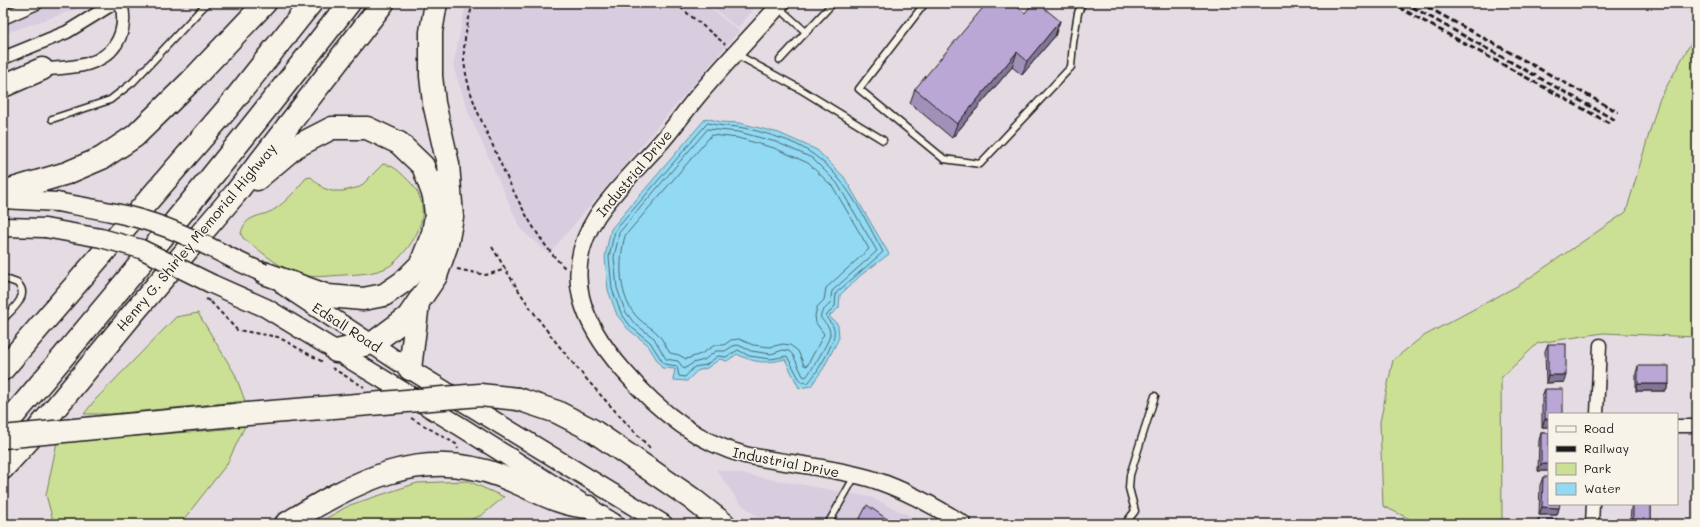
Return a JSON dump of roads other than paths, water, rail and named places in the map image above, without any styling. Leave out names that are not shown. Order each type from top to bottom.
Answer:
[{"type":"highway","points":[[3,192],[67,172],[102,158],[135,136],[172,100],[265,3]]},
{"type":"highway","points":[[3,369],[227,109],[311,3]]},
{"type":"highway","points":[[3,428],[134,273],[273,102],[349,3]]},
{"type":"highway","name":"Henry G. Shirley Memorial Highway","points":[[3,468],[34,434],[135,311],[235,194],[383,3]]},
{"type":"highway","points":[[336,351],[372,343],[408,317],[436,276],[448,244],[452,217],[448,164],[434,103],[430,76],[431,32],[436,3]]},
{"type":"highway","points":[[3,86],[42,69]]},
{"type":"highway","points":[[3,177],[45,167],[94,152],[131,130],[172,100]]},
{"type":"highway","points":[[235,194],[265,173],[295,147],[332,128],[367,128],[399,143],[423,166],[434,196],[436,215],[433,233],[420,264],[403,282],[384,295],[363,299],[328,296],[264,273]]},
{"type":"highway","points":[[410,369],[418,303]]},
{"type":"highway","points":[[3,361],[42,322]]},
{"type":"highway","points":[[3,437],[223,416],[480,395],[518,399],[557,412],[592,430],[691,498],[724,524]]},
{"type":"highway","points":[[286,524],[342,492],[371,478],[395,470],[435,464],[476,468],[501,476],[575,506],[589,507]]},
{"type":"main road","name":"Edsall Road","points":[[3,199],[57,202],[111,212],[155,223],[194,238],[238,262],[264,273],[410,369],[663,524]]},
{"type":"main road","name":"Edsall Road","points":[[3,226],[45,228],[101,238],[141,249],[206,289],[266,308],[615,524]]},
{"type":"street","points":[[3,18],[37,3]]},
{"type":"street","points":[[3,58],[67,32],[114,3]]},
{"type":"street","points":[[3,78],[20,72],[79,66],[98,60],[106,55],[112,49],[122,31],[124,17],[121,3]]},
{"type":"street","name":"Industrial Drive","points":[[779,5],[703,90],[597,216],[585,241],[580,262],[579,282],[585,312],[593,331],[605,350],[625,374],[671,418],[698,437],[728,451],[855,476],[903,490],[943,511],[962,524]]},
{"type":"street","points":[[1597,413],[1600,345]]},
{"type":"street","points":[[1678,426],[1697,426]]},
{"type":"street","points":[[1592,524],[1593,505]]},
{"type":"lane","points":[[52,119],[110,100],[133,82],[207,3]]},
{"type":"lane","points":[[780,60],[833,3]]},
{"type":"lane","points":[[925,3],[859,89],[944,159],[980,164],[1071,67],[1072,43],[1078,13],[1082,3]]},
{"type":"lane","points":[[779,5],[806,32]]},
{"type":"lane","points":[[736,54],[800,89],[883,140]]},
{"type":"lane","points":[[3,278],[17,282],[22,290],[20,300],[3,319]]},
{"type":"lane","points":[[1125,524],[1135,511],[1129,488],[1130,475],[1155,396]]},
{"type":"lane","points":[[828,524],[855,476]]},
{"type":"water","points":[[706,118],[721,122],[740,123],[779,133],[817,150],[844,177],[889,254],[861,275],[840,295],[839,308],[829,316],[838,325],[839,338],[823,369],[811,386],[799,388],[785,359],[773,362],[761,362],[737,354],[727,361],[720,359],[707,368],[697,371],[687,381],[673,380],[675,369],[662,368],[647,344],[628,329],[617,315],[608,290],[605,257],[611,229]]},
{"type":"railway","points":[[1391,3],[1609,123]]},
{"type":"railway","points":[[1405,3],[1615,120]]},
{"type":"railway","points":[[1420,3],[1618,112]]}]
